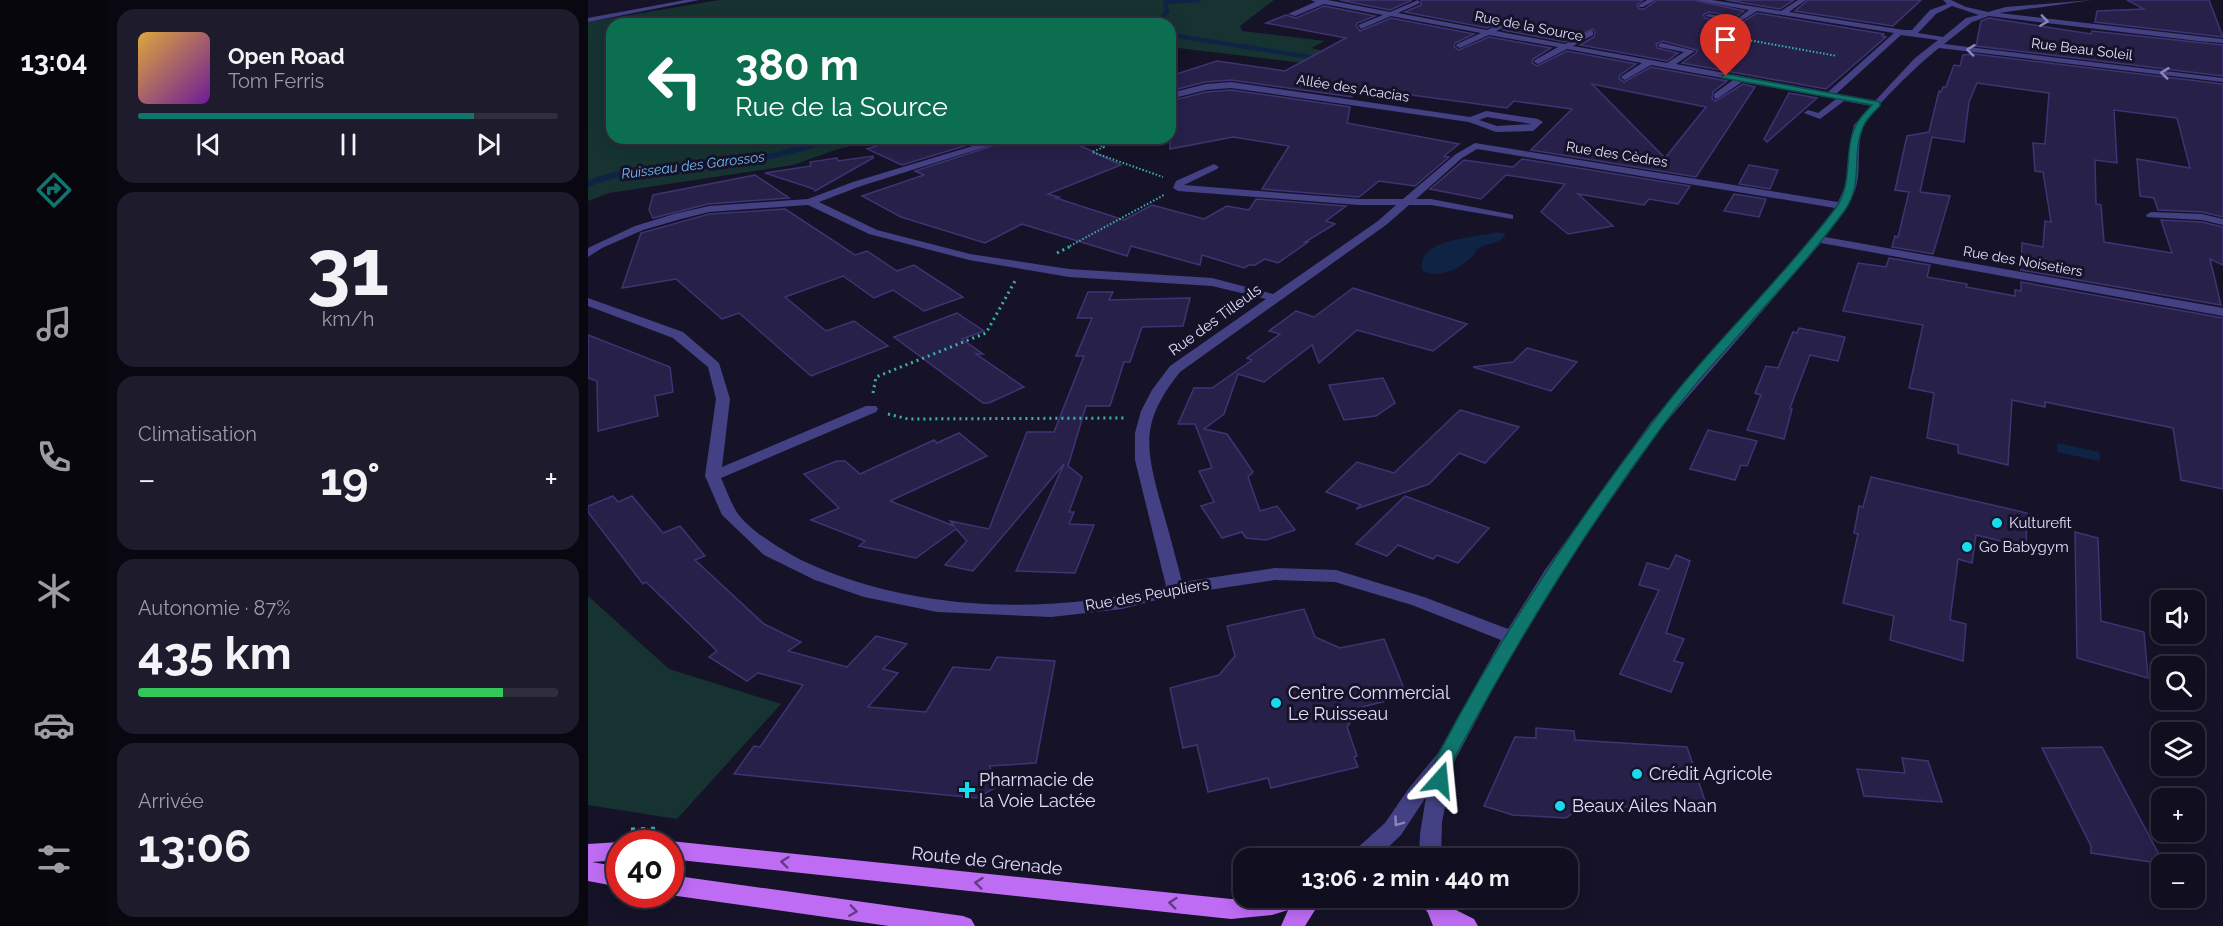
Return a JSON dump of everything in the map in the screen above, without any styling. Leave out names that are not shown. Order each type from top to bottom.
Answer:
[{"type":"main road","name":"Route de Grenade","points":[[684,851],[1231,909],[1241,908]]},
{"type":"main road","points":[[588,853],[606,852]]},
{"type":"main road","points":[[588,871],[606,874]]},
{"type":"main road","points":[[684,887],[963,926]]},
{"type":"main road","points":[[1293,926],[1296,917],[1303,908]]},
{"type":"main road","points":[[1438,908],[1466,926]]},
{"type":"street","points":[[588,20],[696,0]]},
{"type":"street","name":"Rue de la Source","points":[[1314,0],[1877,104]]},
{"type":"street","points":[[1641,6],[1652,0]]},
{"type":"street","points":[[1699,0],[1944,39]]},
{"type":"street","points":[[1783,13],[1803,0]]},
{"type":"street","points":[[1373,848],[1425,798],[1512,637],[1551,574],[1656,425],[1818,239],[1842,206],[1853,180],[1855,141],[1859,125],[1913,64],[1969,20],[1986,13],[2089,0]]},
{"type":"street","points":[[1292,14],[1325,1]]},
{"type":"street","points":[[1360,27],[1418,2]]},
{"type":"street","points":[[1830,96],[1899,33],[1914,32],[1933,12],[1949,2],[1986,13],[2115,31],[2223,41]]},
{"type":"street","points":[[1709,16],[1738,21],[1756,9]]},
{"type":"street","points":[[1460,46],[1513,20]]},
{"type":"street","points":[[1538,62],[1590,33]]},
{"type":"street","points":[[1662,45],[1691,51],[1668,66]]},
{"type":"street","name":"Rue Beau Soleil","points":[[1937,45],[2223,80]]},
{"type":"street","points":[[1625,78],[1649,62]]},
{"type":"street","name":"Allée des Acacias","points":[[1176,85],[1203,78],[1231,85],[1471,120],[1496,129],[1533,128],[1538,122],[1486,114],[1471,120]]},
{"type":"street","points":[[1717,96],[1740,79]]},
{"type":"street","name":"Allée des Acacias","points":[[1176,94],[1206,87],[1231,85]]},
{"type":"street","points":[[1808,113],[1820,116],[1842,98]]},
{"type":"street","points":[[1406,202],[1459,156],[1511,117]]},
{"type":"street","points":[[588,254],[598,246],[639,228],[678,216],[709,209],[810,202],[857,184],[989,144]]},
{"type":"street","name":"Rue des Cèdres","points":[[1475,146],[1842,206]]},
{"type":"street","points":[[1179,186],[1214,167]]},
{"type":"street","points":[[1179,186],[1359,202],[1431,202],[1509,217]]},
{"type":"street","points":[[810,202],[873,232],[969,257],[1038,269],[1212,282],[1274,298]]},
{"type":"street","name":"Rue des Tilleuls","points":[[1175,589],[1142,460],[1140,442],[1145,418],[1156,391],[1175,369],[1382,223],[1406,202]]},
{"type":"street","points":[[2151,215],[2202,217],[2223,222]]},
{"type":"street","name":"Rue des Noisetiers","points":[[1818,239],[2223,312]]},
{"type":"street","points":[[588,302],[678,335],[714,366],[723,399],[712,476]]},
{"type":"street","points":[[712,476],[871,409]]},
{"type":"street","name":"Rue des Peupliers","points":[[712,476],[730,515],[770,551],[821,576],[864,591],[937,606],[1051,611],[1122,603],[1175,589],[1275,574],[1336,576],[1418,601],[1512,637]]},
{"type":"street","points":[[1425,798],[1429,848]]},
{"type":"path","points":[[1733,38],[1837,56]]},
{"type":"path","points":[[1098,144],[1104,147],[1092,152],[1179,186]]},
{"type":"path","points":[[1056,253],[1179,186]]},
{"type":"path","points":[[876,377],[986,333],[1020,272]]},
{"type":"path","points":[[908,419],[1145,418]]},
{"type":"green space","points":[[719,0],[1274,0],[1240,26],[1242,31],[1325,41],[1311,48],[1462,82],[1176,48],[1176,18],[612,18]]},
{"type":"green space","points":[[606,19],[606,144],[858,144],[793,165],[609,193],[588,201],[588,22]]},
{"type":"green space","points":[[588,596],[669,669],[781,704],[677,819],[588,805]]},
{"type":"water","points":[[1497,232],[1506,234],[1498,241],[1479,248],[1460,266],[1448,272],[1434,274],[1422,270],[1423,259],[1428,251],[1438,245]]},
{"type":"water","points":[[2057,443],[2099,452],[2100,461],[2057,452]]},
{"type":"building","points":[[1340,0],[1412,0],[1390,10]]},
{"type":"building","points":[[1421,0],[1643,0],[1637,5],[1639,9],[1644,9],[1657,0],[1694,0],[1744,11],[1736,17],[1709,12],[1703,15],[1705,18],[1738,25],[1757,13],[1884,34],[1882,36],[1886,37],[1826,89],[1682,63],[1697,50],[1663,41],[1656,44],[1657,48],[1678,53],[1667,61],[1580,45],[1594,37],[1593,29],[1565,42],[1503,30],[1518,23],[1514,16],[1487,28],[1405,12],[1421,5]]},
{"type":"building","points":[[1726,0],[1794,0],[1780,9]]},
{"type":"building","points":[[1808,0],[1921,0],[1893,26],[1795,11]]},
{"type":"building","points":[[2127,0],[2209,0],[2223,37],[2095,22],[2097,11],[2144,9]]},
{"type":"building","points":[[1324,6],[1375,16],[1357,23],[1356,26],[1360,31],[1391,18],[1474,34],[1455,43],[1454,47],[1459,50],[1489,37],[1551,48],[1533,59],[1532,63],[1537,66],[1567,51],[1636,64],[1620,75],[1619,79],[1624,82],[1651,67],[1727,81],[1713,92],[1712,99],[1716,101],[1743,84],[1755,87],[1696,177],[1531,150],[1572,109],[1514,101],[1507,108],[1353,87],[1352,97],[1231,80],[1205,82],[1176,89],[1176,74],[1217,61],[1285,71],[1346,38],[1266,23],[1286,15],[1296,18]],"holes":[[[1592,84],[1706,107],[1665,158]]]},
{"type":"building","points":[[1989,18],[2091,34],[2092,31],[2223,45],[2223,76],[1976,46],[1981,21]]},
{"type":"building","points":[[1974,54],[2223,84],[2223,217],[2202,212],[2158,210],[2154,198],[2140,196],[2137,159],[2190,168],[2177,118],[2114,110],[2117,163],[2095,160],[2096,204],[2101,205],[2104,242],[2172,253],[2161,220],[2202,222],[2223,227],[2223,265],[2210,259],[2221,305],[2021,270],[2022,243],[2043,247],[2045,221],[2051,222],[2043,172],[2035,171],[2033,143],[2045,144],[2049,93],[1977,83],[1969,102],[1964,142],[1932,137],[1920,192],[1950,196],[1933,254],[1892,247],[1895,236],[1898,237],[1909,192],[1895,190],[1907,136],[1929,132],[1939,91],[1941,92],[1943,87],[1946,87],[1954,65],[1960,66],[1963,55]]},
{"type":"building","points":[[1231,90],[1350,107],[1347,123],[1459,144],[1444,156],[1449,157],[1415,186],[1379,181],[1359,197],[1262,189],[1289,146],[1233,137],[1170,149],[1170,144],[1176,144],[1176,100],[1206,92]]},
{"type":"building","points":[[1789,93],[1817,98],[1767,142],[1764,139]]},
{"type":"building","points":[[883,144],[971,144],[902,165],[867,149]]},
{"type":"building","points":[[998,144],[1077,144],[1121,165],[1048,194],[1124,220],[1152,205],[1204,219],[1227,206],[1249,210],[1256,199],[1346,206],[1326,221],[1335,224],[1305,242],[1308,242],[1278,263],[1265,259],[1244,268],[1202,255],[1200,265],[1131,246],[1127,256],[1022,224],[985,243],[901,217],[862,196],[924,175],[915,171]]},
{"type":"building","points":[[873,156],[815,191],[765,173],[811,166],[810,162]]},
{"type":"building","points":[[1522,159],[1690,186],[1678,204],[1649,199],[1644,205],[1578,194],[1613,226],[1568,234],[1541,212],[1565,184],[1506,175],[1481,199],[1430,189],[1464,160],[1513,167]]},
{"type":"building","points":[[1749,165],[1778,170],[1770,189],[1739,184]]},
{"type":"building","points":[[755,175],[789,198],[708,204],[653,218],[649,210],[653,195]]},
{"type":"building","points":[[1734,194],[1766,199],[1759,217],[1724,211]]},
{"type":"building","points":[[785,209],[855,255],[867,251],[897,271],[914,265],[963,297],[924,311],[893,290],[874,298],[843,276],[785,297],[826,331],[854,321],[888,346],[811,376],[739,313],[722,319],[676,279],[622,288],[641,233],[709,214]]},
{"type":"building","points":[[1889,258],[1930,265],[1927,277],[2015,296],[2015,290],[2021,291],[2021,282],[2223,318],[2223,489],[2181,480],[2173,428],[2045,402],[2045,407],[2012,400],[2008,465],[1958,453],[1958,445],[1927,438],[1934,393],[1909,388],[1923,325],[1843,311],[1858,263],[1886,267]]},
{"type":"building","points":[[1353,288],[1467,324],[1433,351],[1357,330],[1319,363],[1312,345],[1264,382],[1238,374],[1224,414],[1204,429],[1227,434],[1253,472],[1248,477],[1260,511],[1277,506],[1295,530],[1266,540],[1246,538],[1242,532],[1222,538],[1201,506],[1214,502],[1199,471],[1212,468],[1195,424],[1178,424],[1194,388],[1212,388],[1252,360],[1247,358],[1280,334],[1269,331],[1296,311],[1314,317]]},
{"type":"building","points":[[1088,292],[1113,292],[1109,300],[1190,298],[1183,326],[1142,327],[1130,362],[1124,362],[1110,406],[1086,406],[1068,466],[1082,477],[1069,512],[1074,512],[1069,524],[1094,525],[1075,573],[1016,571],[1064,464],[973,571],[945,565],[967,541],[956,529],[916,558],[859,546],[865,541],[811,520],[839,508],[804,474],[837,461],[845,461],[860,474],[934,440],[937,443],[959,433],[987,456],[890,501],[954,526],[950,521],[989,529],[1027,432],[1054,432],[1084,356],[1076,356],[1092,318],[1077,318]]},
{"type":"building","points":[[957,313],[984,331],[962,339],[983,354],[976,354],[1024,387],[989,403],[983,403],[894,337]]},
{"type":"building","points":[[1799,328],[1845,337],[1838,361],[1810,355],[1790,408],[1792,409],[1784,439],[1747,430],[1761,395],[1755,393],[1766,366],[1778,368],[1793,332],[1797,333]]},
{"type":"building","points":[[588,335],[670,367],[673,392],[655,396],[658,416],[598,431],[597,381],[588,378]]},
{"type":"building","points":[[1527,348],[1577,362],[1551,391],[1473,367],[1513,362]]},
{"type":"building","points":[[1383,378],[1395,403],[1376,416],[1344,420],[1329,385]]},
{"type":"building","points":[[1460,410],[1519,427],[1485,463],[1459,453],[1429,484],[1356,509],[1361,505],[1326,492],[1357,462],[1394,473]]},
{"type":"building","points":[[1708,430],[1757,441],[1747,466],[1741,465],[1735,480],[1690,469]]},
{"type":"building","points":[[1871,477],[2027,513],[2026,547],[1976,535],[1972,563],[1958,559],[1950,620],[1966,624],[1963,661],[1890,640],[1894,616],[1843,603],[1858,534],[1854,533],[1859,506],[1863,507]]},
{"type":"building","points":[[613,496],[618,502],[632,496],[663,533],[680,526],[705,556],[695,560],[764,624],[801,642],[788,651],[847,667],[876,636],[907,644],[883,669],[898,673],[868,707],[926,712],[953,667],[990,670],[997,657],[1055,661],[1036,763],[989,766],[1001,785],[976,798],[734,774],[754,746],[760,747],[803,685],[758,673],[747,681],[709,657],[717,651],[646,582],[643,584],[588,512],[588,506]]},
{"type":"building","points":[[1405,496],[1489,528],[1458,563],[1437,555],[1433,559],[1398,545],[1387,556],[1356,544]]},
{"type":"building","points":[[2075,532],[2098,538],[2101,621],[2144,632],[2148,678],[2077,658]]},
{"type":"building","points":[[1676,555],[1690,561],[1666,633],[1684,639],[1674,661],[1683,663],[1671,692],[1620,674],[1659,590],[1639,585],[1647,563],[1669,569]]},
{"type":"building","name":"Centre Commercial Le Ruisseau","points":[[1304,609],[1315,637],[1340,648],[1384,639],[1407,696],[1362,707],[1347,727],[1357,756],[1354,757],[1358,767],[1271,788],[1268,778],[1208,792],[1197,745],[1183,748],[1170,688],[1219,675],[1235,656],[1227,626]]},
{"type":"building","points":[[1536,728],[1574,731],[1575,740],[1687,747],[1709,813],[1585,804],[1566,818],[1513,815],[1484,806],[1515,737],[1536,738]]},
{"type":"building","points":[[2102,747],[2159,854],[2151,854],[2151,862],[2091,853],[2091,846],[2042,748]]},
{"type":"building","points":[[1902,758],[1928,761],[1942,802],[1864,796],[1857,769],[1905,773]]},
{"type":"waterway","name":"Ruisseau des Garossos","points":[[1162,18],[1167,12],[1165,2],[1198,0]]},
{"type":"waterway","points":[[1176,36],[1323,59]]},
{"type":"waterway","name":"Ruisseau des Garossos","points":[[588,184],[627,173],[747,161],[815,144]]},
{"type":"place","name":"Kulturefit","points":[[1997,523]]},
{"type":"place","name":"Go Babygym","points":[[1967,547]]},
{"type":"place","name":"Centre Commercial Le Ruisseau","points":[[1276,703]]},
{"type":"place","name":"Crédit Agricole","points":[[1637,774]]},
{"type":"place","name":"Pharmacie de la Voie Lactée","points":[[967,790]]},
{"type":"place","name":"Beaux Ailes Naan","points":[[1560,806]]},
{"type":"route","points":[[1440,780],[1445,759],[1512,637],[1551,574],[1656,425],[1818,239],[1842,206],[1849,192],[1853,180],[1855,141],[1859,125],[1877,104],[1726,76]]}]
